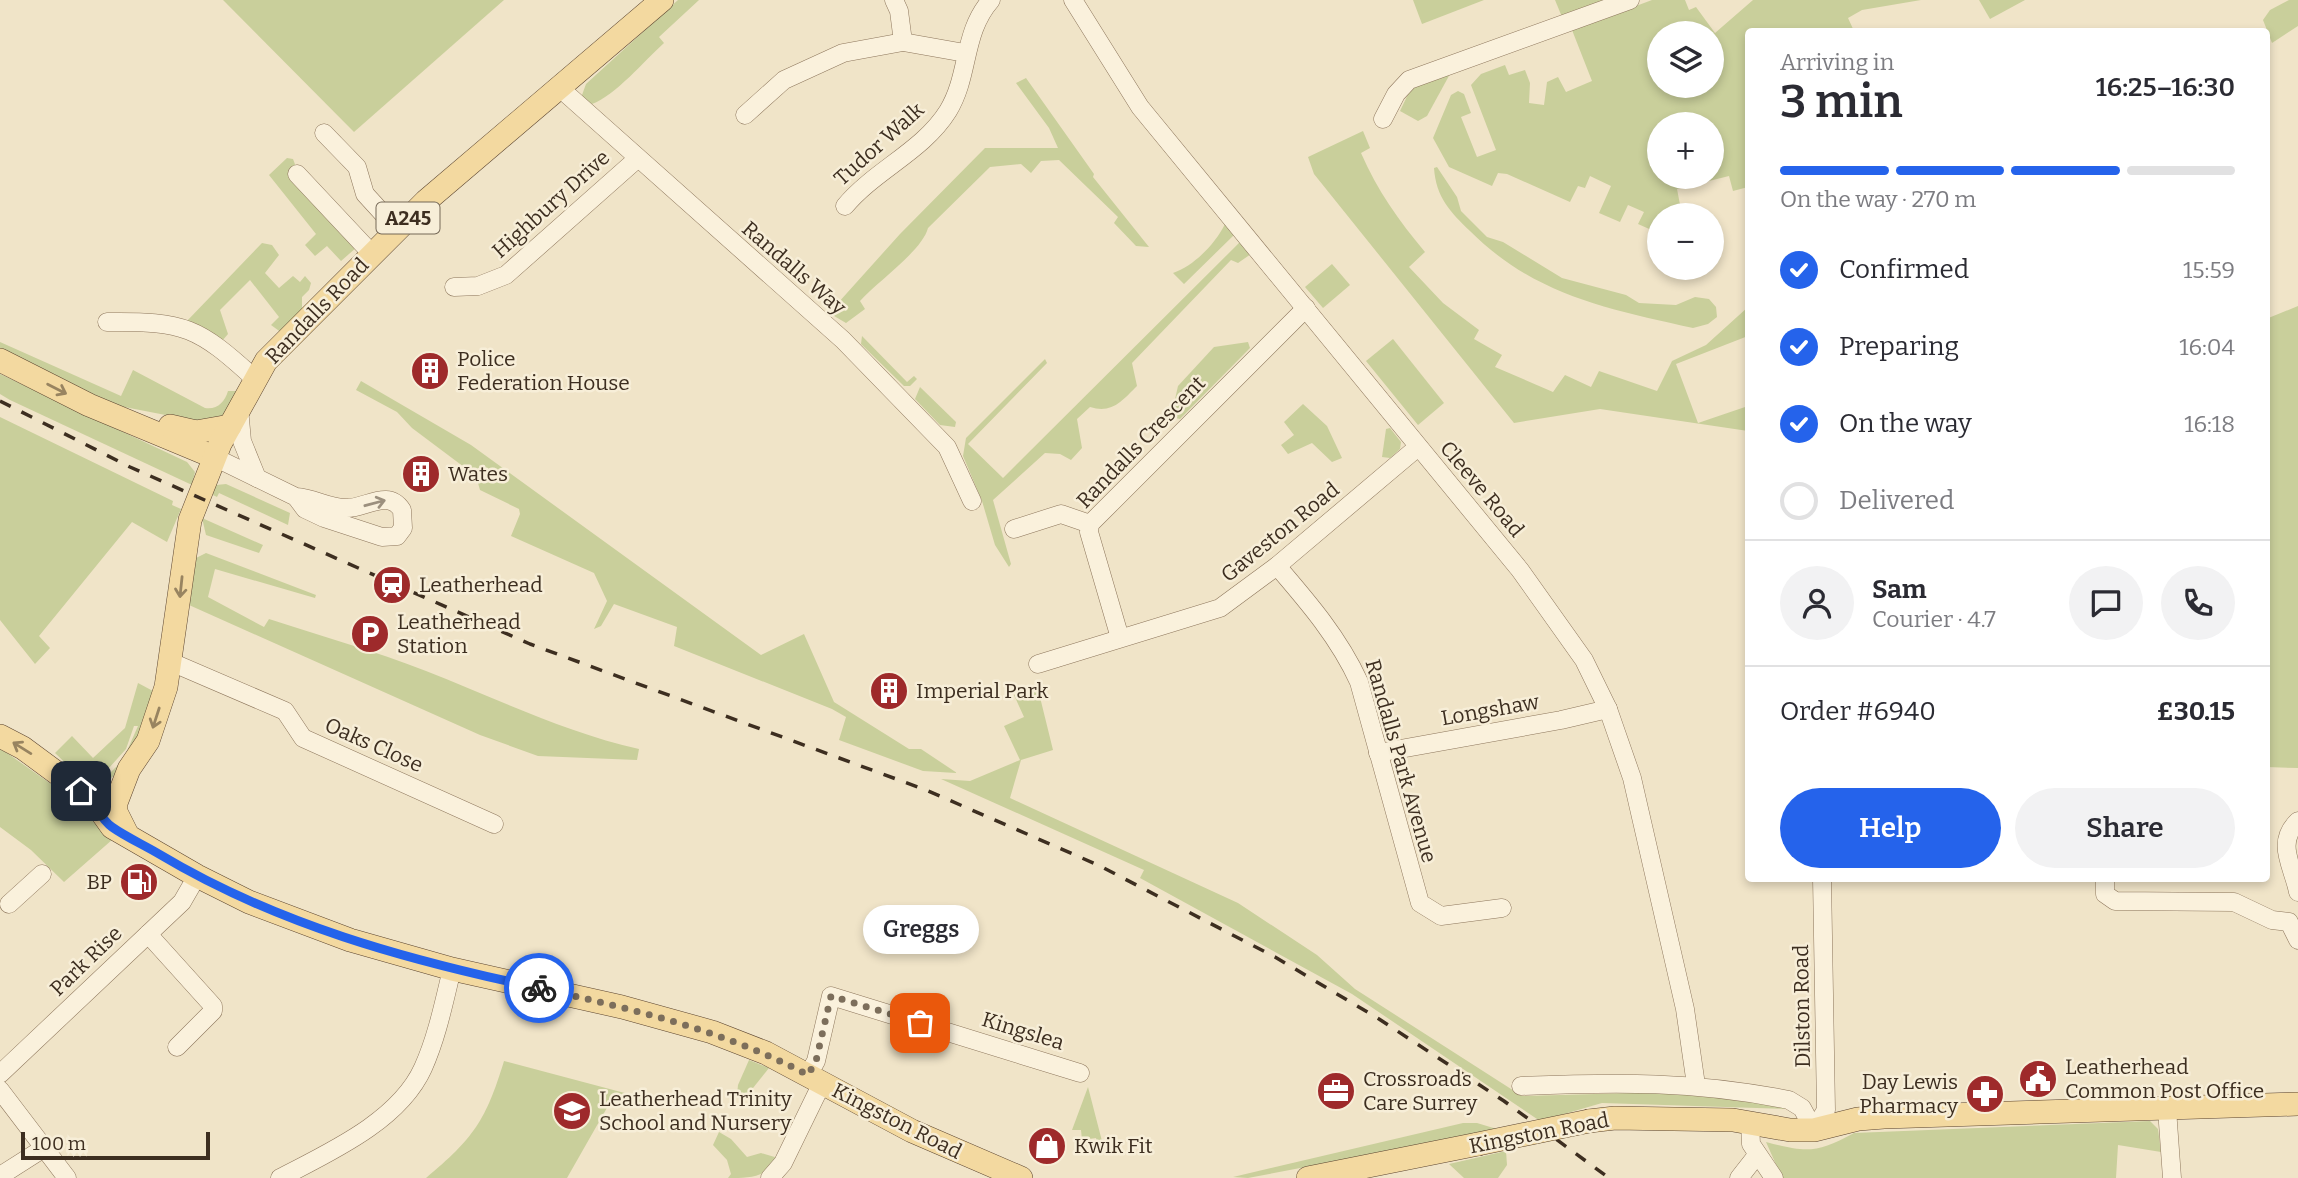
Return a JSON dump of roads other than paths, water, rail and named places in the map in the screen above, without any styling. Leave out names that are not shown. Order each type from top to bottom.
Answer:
[{"type":"main road","name":"Randalls Road","points":[[127,834],[120,821],[116,803],[129,769],[154,725],[171,662],[188,530],[214,457],[255,379],[279,346],[426,201],[561,89],[662,0]]},
{"type":"main road","points":[[0,360],[115,417],[214,457]]},
{"type":"main road","points":[[115,417],[139,419],[196,432],[235,417]]},
{"type":"main road","name":"Kingston Road","points":[[0,736],[23,748],[92,799],[112,827],[197,876],[249,902],[316,929],[452,970],[610,1004],[712,1032],[766,1053],[912,1131],[1021,1178]]},
{"type":"main road","name":"Randalls Road","points":[[81,791],[101,792],[129,769]]},
{"type":"main road","name":"Kingston Road","points":[[1308,1178],[1589,1121],[1685,1119],[1814,1130],[1877,1118],[2298,1104]]},
{"type":"street","points":[[894,0],[900,11],[903,42]]},
{"type":"street","name":"Tudor Walk","points":[[845,206],[871,179],[925,139],[949,110],[975,24],[991,0]]},
{"type":"street","points":[[1383,119],[1396,94],[1409,80],[1630,0]]},
{"type":"street","name":"Cleeve Road","points":[[1079,2],[1140,107],[1520,570],[1570,637],[1608,709],[1632,779],[1685,1009],[1696,1085]]},
{"type":"street","points":[[745,115],[765,94],[802,69],[843,53],[903,42],[965,53]]},
{"type":"street","name":"Randalls Way","points":[[561,89],[636,159],[843,340],[947,447],[957,462],[972,501]]},
{"type":"street","points":[[324,133],[357,167],[365,194],[397,229]]},
{"type":"street","name":"Highbury Drive","points":[[454,287],[493,283],[506,275],[636,159]]},
{"type":"street","points":[[297,174],[372,254]]},
{"type":"street","name":"Randalls Crescent","points":[[1120,638],[1089,532],[1090,524],[1306,308]]},
{"type":"street","points":[[107,322],[151,322],[195,332],[216,344],[255,379]]},
{"type":"street","points":[[235,417],[243,448],[257,478]]},
{"type":"street","name":"Gaveston Road","points":[[1038,664],[1220,608],[1277,566],[1418,447]]},
{"type":"street","points":[[214,457],[296,497],[345,509],[391,500],[402,510],[403,528],[397,536],[382,537],[305,509],[296,497]]},
{"type":"street","points":[[1014,528],[1061,514],[1090,524]]},
{"type":"street","name":"Randalls Park Avenue","points":[[1277,566],[1346,654],[1359,682],[1420,903],[1441,916],[1502,908]]},
{"type":"street","name":"Oaks Close","points":[[171,662],[285,710],[303,738],[494,824]]},
{"type":"street","name":"Longshaw","points":[[1378,753],[1608,709]]},
{"type":"street","points":[[2298,821],[2286,838],[2285,850],[2298,892]]},
{"type":"street","points":[[3,905],[42,874]]},
{"type":"street","name":"Park Rise","points":[[0,1074],[182,902],[197,876]]},
{"type":"street","name":"Dilston Road","points":[[1814,1130],[1826,1110],[1822,882]]},
{"type":"street","points":[[2105,882],[2105,894],[2115,901],[2234,902],[2272,919],[2289,922]]},
{"type":"street","points":[[2298,897],[2289,922],[2298,940]]},
{"type":"street","points":[[148,934],[213,1006],[213,1011],[177,1046]]},
{"type":"street","points":[[280,1178],[351,1138],[381,1117],[411,1087],[430,1049],[452,970]]},
{"type":"street","name":"Kingslea","points":[[815,1079],[816,1061],[831,996],[1080,1073]]},
{"type":"street","points":[[769,1178],[783,1163],[815,1079]]},
{"type":"street","name":"Kingston Road","points":[[1521,1086],[1614,1082],[1696,1085],[1789,1100],[1802,1108],[1814,1130]]},
{"type":"street","points":[[0,1090],[67,1178]]},
{"type":"street","points":[[2167,1109],[2172,1178]]},
{"type":"street","points":[[1750,1123],[1751,1144],[1774,1178]]},
{"type":"street","points":[[0,1176],[44,1148]]},
{"type":"street","points":[[1739,1178],[1757,1155]]},
{"type":"railway","points":[[0,401],[130,467],[530,644],[926,790],[1098,865],[1275,957],[1379,1019],[1504,1101],[1609,1178]]},
{"type":"place","name":"Police Federation House","points":[[430,371]]},
{"type":"place","name":"Wates","points":[[421,474]]},
{"type":"place","name":"Leatherhead","points":[[392,585]]},
{"type":"place","name":"Leatherhead Station","points":[[370,634]]},
{"type":"place","name":"Imperial Park","points":[[889,691]]},
{"type":"place","name":"BP","points":[[139,882]]},
{"type":"place","name":"Greggs","points":[[920,1023]]},
{"type":"place","name":"Leatherhead Common Post Office","points":[[2038,1079]]},
{"type":"place","name":"Crossroads Care Surrey","points":[[1336,1091]]},
{"type":"place","name":"Day Lewis Pharmacy","points":[[1985,1094]]},
{"type":"place","name":"Leatherhead Trinity School and Nursery","points":[[572,1111]]},
{"type":"place","name":"Kwik Fit","points":[[1047,1146]]}]
